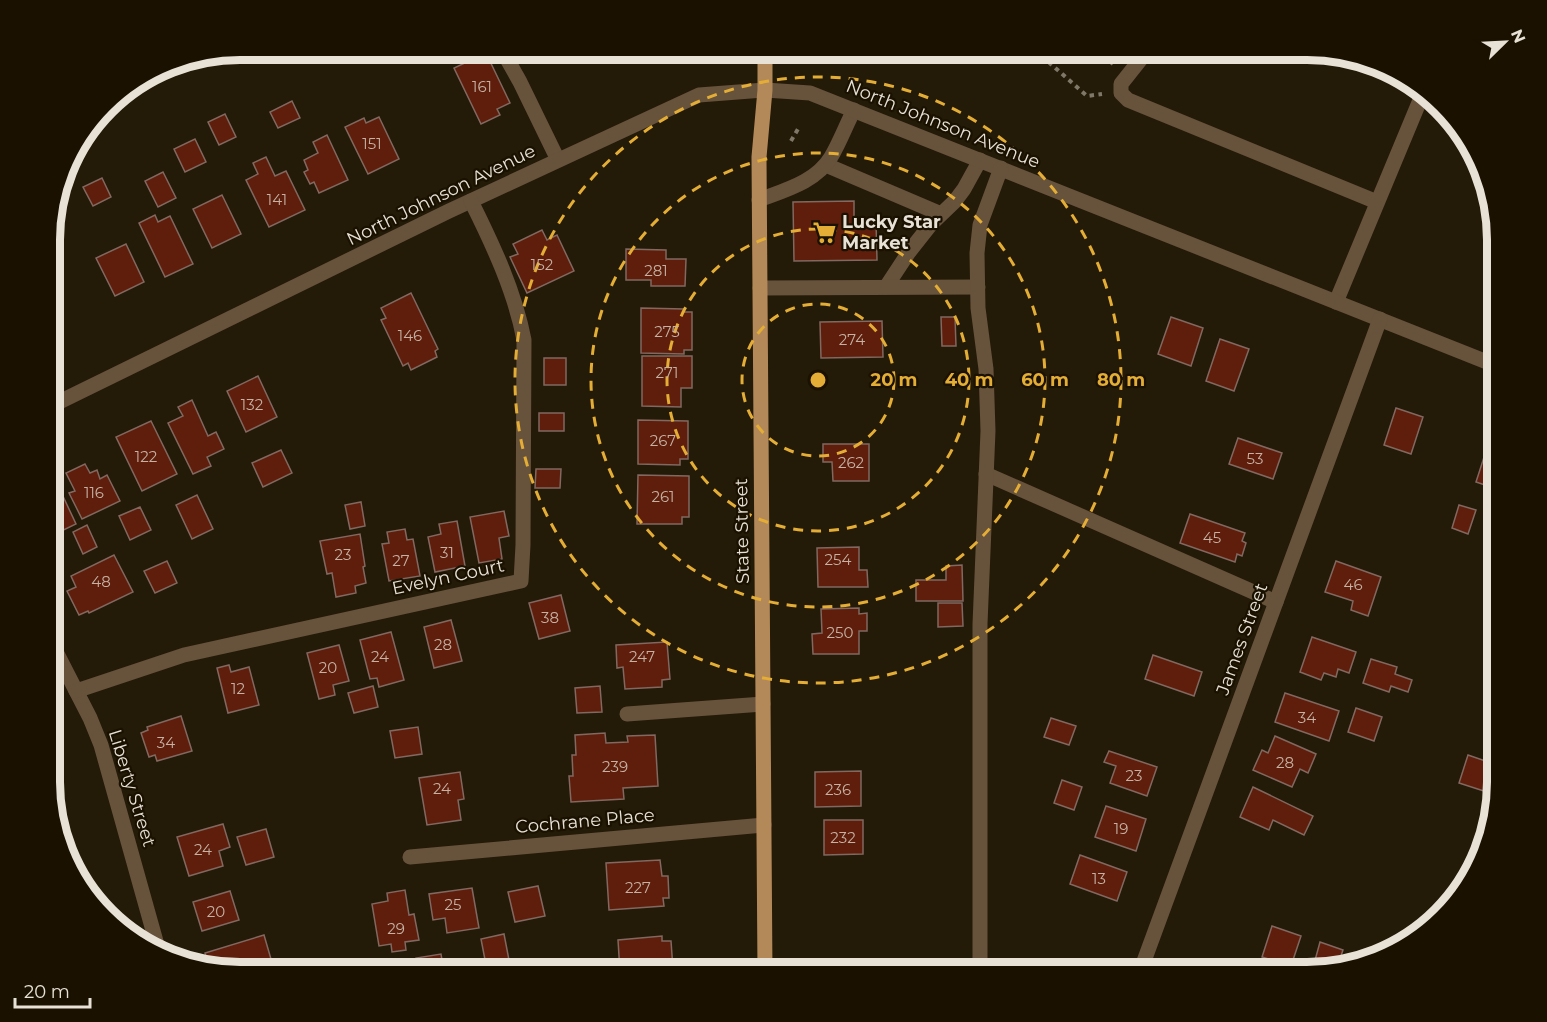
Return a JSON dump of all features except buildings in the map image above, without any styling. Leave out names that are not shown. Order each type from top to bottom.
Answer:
[{"type":"main road","name":"State Street","points":[[765,60],[765,90],[759,156],[765,962]]},
{"type":"street","points":[[508,60],[558,160]]},
{"type":"street","points":[[1140,60],[1121,84],[1121,93],[1128,100],[1377,202]]},
{"type":"street","name":"North Johnson Avenue","points":[[60,402],[471,201],[699,95],[765,90],[810,93],[1487,362]]},
{"type":"street","points":[[1336,302],[1420,100]]},
{"type":"street","points":[[759,200],[798,185],[825,165],[854,110]]},
{"type":"street","points":[[886,287],[931,224],[964,189],[980,160]]},
{"type":"street","points":[[825,165],[941,214]]},
{"type":"street","points":[[980,962],[980,624],[988,431],[986,369],[978,308],[976,253],[980,225],[1001,168]]},
{"type":"street","name":"Evelyn Court","points":[[76,691],[184,655],[521,581],[524,340],[511,292],[471,201]]},
{"type":"street","points":[[760,288],[978,287]]},
{"type":"street","name":"James Street","points":[[1144,962],[1380,319]]},
{"type":"street","points":[[986,474],[1276,602]]},
{"type":"street","name":"Liberty Street","points":[[60,660],[101,745],[156,940]]},
{"type":"street","points":[[627,714],[763,704]]},
{"type":"street","name":"Cochrane Place","points":[[410,857],[765,825]]},
{"type":"path","points":[[1046,60],[1087,96]]},
{"type":"path","points":[[1108,60],[1114,65]]},
{"type":"path","points":[[791,141],[798,129]]},
{"type":"place","name":"Lucky Star Market","points":[[824,232]]}]
